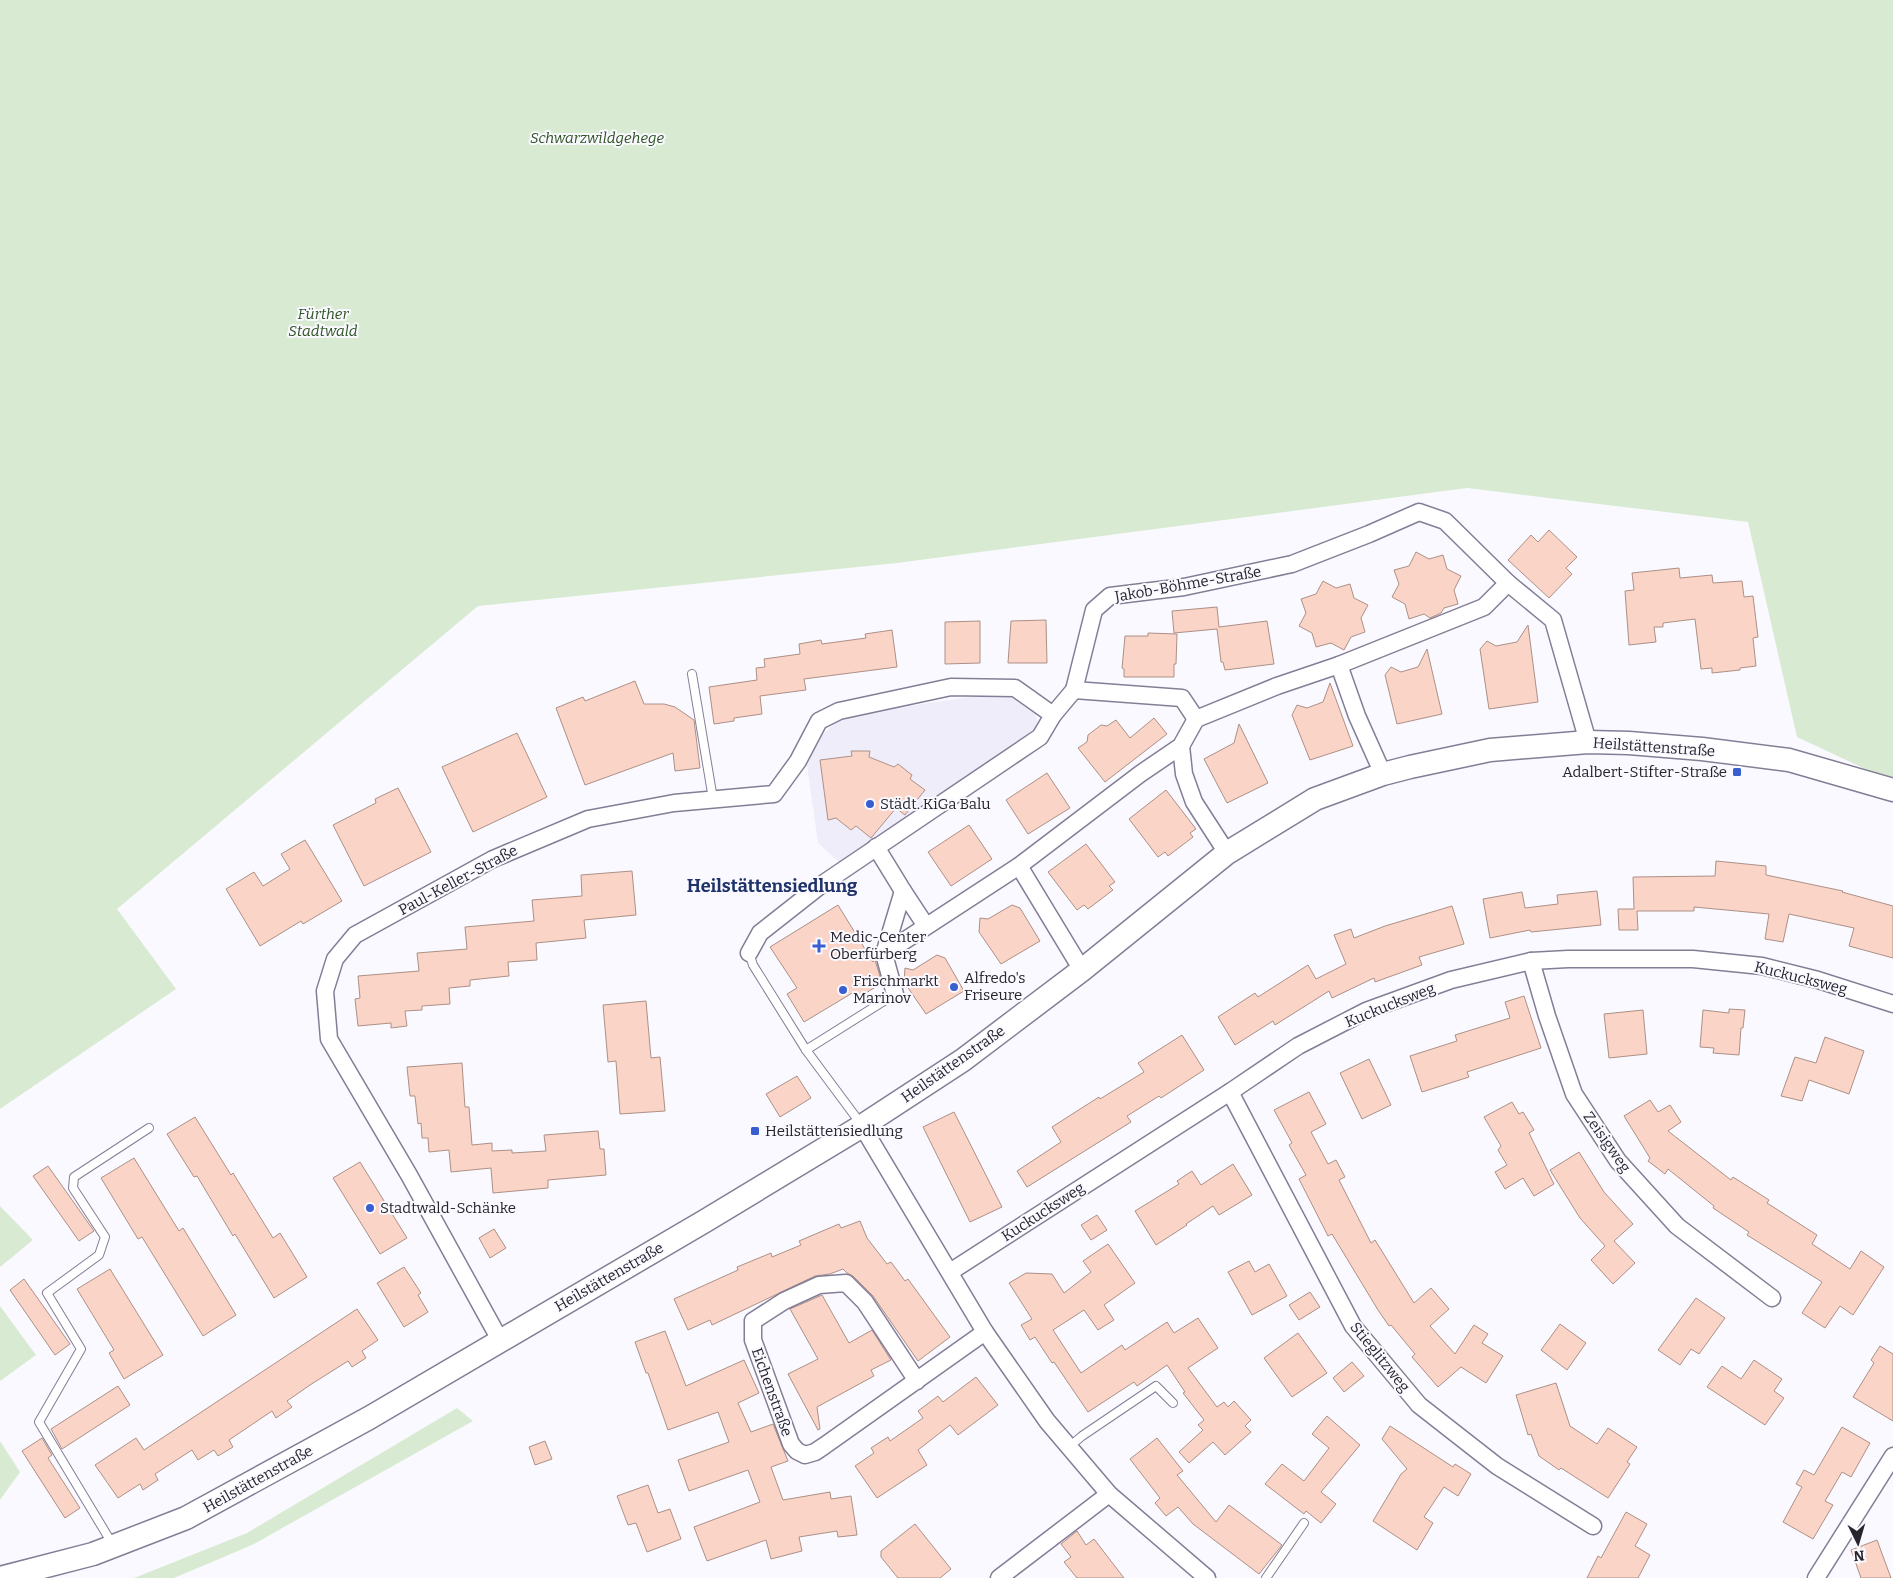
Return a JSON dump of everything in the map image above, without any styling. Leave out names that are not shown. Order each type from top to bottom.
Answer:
[{"type":"street","name":"Jakob-Böhme-Straße","points":[[749,953],[760,933],[821,885],[1040,737],[1054,714],[1074,690],[1094,610],[1110,596],[1184,587],[1292,564],[1420,512],[1445,521],[1508,584],[1553,620],[1588,742]]},
{"type":"street","points":[[884,954],[1019,866],[1140,774],[1182,746],[1196,719],[1277,686],[1339,665],[1484,607],[1508,584]]},
{"type":"street","points":[[1339,665],[1357,716],[1383,774]]},
{"type":"street","name":"Paul-Keller-Straße","points":[[500,1340],[409,1174],[330,1039],[326,991],[335,959],[355,935],[493,859],[588,819],[674,803],[774,794],[798,761],[819,722],[838,711],[951,687],[1015,688],[1054,714]]},
{"type":"street","points":[[1074,690],[1182,698],[1196,719]]},
{"type":"street","name":"Heilstättenstraße","points":[[0,1578],[93,1554],[186,1518],[369,1418],[601,1282],[862,1126],[962,1060],[1082,970],[1226,853],[1315,800],[1383,774],[1490,750],[1588,742],[1693,748],[1789,760],[1893,790]]},
{"type":"street","points":[[1182,746],[1184,774],[1194,802],[1226,853]]},
{"type":"street","points":[[876,847],[902,891],[926,926]]},
{"type":"street","points":[[1019,866],[1082,970]]},
{"type":"street","points":[[895,994],[884,954],[902,891]]},
{"type":"street","name":"Kuckucksweg","points":[[950,1272],[1230,1092],[1298,1046],[1366,1011],[1451,980],[1530,960],[1693,958],[1762,966],[1818,980],[1893,1004]]},
{"type":"street","name":"Zeisigweg","points":[[1530,960],[1574,1094],[1618,1161],[1677,1226],[1772,1298]]},
{"type":"street","name":"Stieglitzweg","points":[[1230,1092],[1353,1326],[1419,1405],[1498,1466],[1593,1526]]},
{"type":"street","points":[[862,1126],[986,1332],[1047,1421],[1109,1494],[1207,1578]]},
{"type":"street","name":"Eichenstraße","points":[[917,1382],[865,1302],[846,1284],[819,1285],[784,1301],[752,1320],[753,1340],[791,1444],[797,1451],[805,1455],[815,1452],[824,1446],[917,1382],[986,1332]]},
{"type":"street","points":[[1816,1578],[1893,1456]]},
{"type":"street","points":[[998,1578],[1109,1494]]},
{"type":"lane","points":[[692,674],[713,799]]},
{"type":"lane","points":[[749,953],[753,965],[806,1050],[862,1126]]},
{"type":"lane","points":[[806,1050],[895,994]]},
{"type":"lane","points":[[114,1547],[39,1422],[81,1349],[47,1293],[99,1255],[105,1237],[73,1188],[74,1177],[150,1128]]},
{"type":"lane","points":[[1069,1447],[1082,1436],[1156,1386],[1173,1403]]},
{"type":"lane","points":[[1266,1578],[1304,1523]]},
{"type":"shaded area","name":"Städt. KiGa Balu","points":[[1002,692],[1020,699],[1033,708],[1038,723],[1034,731],[841,864],[818,843],[807,765],[822,735],[843,716]]},
{"type":"green space","name":"Fürther Stadtwald","points":[[0,0],[1893,0],[1893,782],[1797,737],[1748,522],[1467,488],[897,563],[478,606],[117,909],[176,989],[0,1109]]},
{"type":"green space","points":[[0,1206],[33,1240],[0,1267]]},
{"type":"green space","points":[[0,1306],[36,1355],[0,1381]]},
{"type":"green space","points":[[457,1408],[473,1421],[252,1545],[174,1578],[134,1578],[247,1533]]},
{"type":"green space","points":[[0,1441],[20,1472],[0,1500]]},
{"type":"building","points":[[1549,530],[1577,557],[1566,568],[1572,574],[1549,598],[1508,560],[1531,535],[1538,542]]},
{"type":"building","points":[[1416,552],[1429,559],[1443,555],[1447,569],[1461,576],[1454,590],[1458,604],[1444,608],[1441,613],[1430,618],[1424,614],[1409,619],[1405,604],[1392,597],[1399,584],[1394,570],[1409,566]]},
{"type":"building","points":[[1679,568],[1680,578],[1712,575],[1713,583],[1742,581],[1744,597],[1753,596],[1758,637],[1753,638],[1756,666],[1712,673],[1712,668],[1701,669],[1695,619],[1663,623],[1663,627],[1654,627],[1656,642],[1629,645],[1625,591],[1634,590],[1632,573]]},
{"type":"building","points":[[1323,581],[1336,588],[1350,584],[1354,598],[1368,605],[1361,618],[1365,632],[1351,637],[1344,650],[1331,643],[1316,647],[1312,633],[1299,626],[1306,613],[1301,599],[1316,594]]},
{"type":"building","points":[[1217,607],[1219,627],[1267,621],[1274,664],[1225,670],[1223,662],[1221,662],[1217,629],[1174,633],[1172,611]]},
{"type":"building","points":[[1046,620],[1047,663],[1008,663],[1011,621]]},
{"type":"building","points":[[980,621],[980,663],[945,664],[945,622]]},
{"type":"building","points":[[1528,625],[1538,702],[1489,709],[1480,649],[1487,641],[1496,646],[1517,642]]},
{"type":"building","points":[[892,630],[897,667],[804,679],[806,690],[760,696],[762,714],[734,718],[734,721],[714,724],[709,687],[757,680],[756,668],[765,667],[764,659],[800,654],[799,644],[821,640],[822,644],[866,638],[865,634]]},
{"type":"building","points":[[1148,633],[1177,634],[1174,677],[1124,677],[1124,669],[1122,668],[1125,636],[1148,636]]},
{"type":"building","points":[[1427,649],[1442,714],[1397,724],[1385,675],[1391,667],[1401,672],[1418,667]]},
{"type":"building","points":[[635,681],[644,704],[664,704],[675,707],[694,720],[700,768],[675,771],[673,753],[585,785],[556,708],[583,697],[585,701]]},
{"type":"building","points":[[1330,683],[1353,746],[1310,760],[1292,715],[1297,705],[1307,708],[1323,702]]},
{"type":"building","points":[[1154,718],[1167,734],[1105,782],[1078,748],[1087,742],[1088,735],[1101,725],[1107,726],[1116,720],[1130,738]]},
{"type":"building","points":[[1239,724],[1268,783],[1227,803],[1204,759],[1234,743]]},
{"type":"building","points":[[517,733],[547,797],[473,832],[442,767]]},
{"type":"building","points":[[851,751],[870,751],[869,757],[894,767],[898,764],[912,775],[910,779],[925,790],[905,815],[896,808],[871,838],[856,826],[851,830],[836,818],[828,820],[820,760],[852,756]]},
{"type":"building","points":[[1047,773],[1070,808],[1028,834],[1006,800]]},
{"type":"building","points":[[398,788],[431,852],[364,886],[333,825],[376,803],[375,799]]},
{"type":"building","points":[[1166,790],[1196,829],[1190,833],[1193,837],[1168,856],[1165,852],[1158,857],[1129,819]]},
{"type":"building","points":[[969,825],[992,859],[951,886],[928,852]]},
{"type":"building","points":[[305,840],[342,901],[303,924],[301,921],[260,946],[226,889],[254,872],[263,886],[290,869],[281,854]]},
{"type":"building","points":[[1086,844],[1115,882],[1109,886],[1113,890],[1088,909],[1084,905],[1077,910],[1048,872]]},
{"type":"building","points":[[1716,861],[1766,866],[1766,875],[1843,891],[1893,906],[1893,958],[1849,946],[1854,928],[1789,914],[1783,942],[1765,939],[1769,914],[1694,907],[1694,911],[1637,911],[1638,930],[1619,930],[1618,909],[1634,909],[1633,877],[1715,876]]},
{"type":"building","points":[[632,871],[636,915],[584,920],[586,938],[536,943],[537,960],[508,962],[509,976],[470,980],[470,986],[449,988],[450,1004],[422,1006],[422,1010],[405,1011],[407,1026],[391,1028],[391,1023],[358,1026],[355,999],[360,998],[358,976],[419,971],[417,953],[467,949],[465,927],[534,921],[532,900],[582,896],[581,875]]},
{"type":"building","points":[[1597,891],[1601,925],[1531,932],[1530,930],[1490,938],[1483,899],[1522,892],[1525,908],[1558,904],[1557,895]]},
{"type":"building","points":[[838,905],[873,962],[875,960],[882,983],[858,998],[854,992],[804,1022],[787,994],[797,988],[770,947]]},
{"type":"building","points":[[1012,905],[1020,908],[1040,941],[1001,964],[979,932],[980,918],[988,919]]},
{"type":"building","points":[[1452,906],[1464,944],[1419,957],[1422,965],[1375,982],[1374,978],[1332,998],[1329,991],[1275,1025],[1273,1021],[1235,1045],[1218,1017],[1255,993],[1258,997],[1308,965],[1316,979],[1346,964],[1334,935],[1351,929],[1354,938],[1385,926]]},
{"type":"building","points":[[937,955],[945,958],[964,991],[926,1014],[904,982],[905,968],[913,970]]},
{"type":"building","points":[[1524,996],[1541,1048],[1467,1072],[1469,1077],[1422,1092],[1410,1056],[1457,1041],[1455,1035],[1510,1018],[1505,1002]]},
{"type":"building","points":[[646,1001],[651,1058],[660,1057],[665,1111],[620,1114],[616,1061],[608,1062],[603,1005]]},
{"type":"building","points":[[1729,1009],[1745,1010],[1743,1028],[1741,1028],[1739,1055],[1713,1053],[1714,1048],[1700,1047],[1703,1010],[1729,1013]]},
{"type":"building","points":[[1643,1010],[1647,1054],[1609,1058],[1604,1014]]},
{"type":"building","points":[[1182,1035],[1204,1070],[1161,1098],[1159,1096],[1127,1116],[1131,1122],[1027,1187],[1017,1171],[1061,1142],[1052,1127],[1099,1097],[1100,1099],[1144,1072],[1138,1063]]},
{"type":"building","points":[[1825,1037],[1864,1051],[1849,1094],[1809,1080],[1802,1101],[1781,1096],[1795,1057],[1816,1063]]},
{"type":"building","points":[[1369,1059],[1391,1105],[1362,1119],[1340,1073]]},
{"type":"building","points":[[462,1063],[465,1107],[469,1107],[472,1145],[492,1143],[492,1151],[512,1150],[512,1153],[546,1151],[544,1135],[598,1131],[600,1149],[604,1149],[606,1175],[548,1180],[548,1188],[493,1193],[491,1168],[451,1172],[449,1150],[429,1152],[428,1138],[422,1138],[421,1123],[418,1124],[415,1096],[410,1096],[407,1067]]},
{"type":"building","points":[[797,1076],[811,1098],[780,1117],[766,1094]]},
{"type":"building","points":[[1309,1092],[1326,1124],[1311,1132],[1328,1164],[1336,1160],[1345,1177],[1339,1180],[1371,1243],[1375,1240],[1414,1303],[1431,1288],[1449,1309],[1430,1326],[1455,1354],[1474,1325],[1488,1334],[1482,1343],[1503,1356],[1486,1383],[1461,1367],[1438,1387],[1412,1357],[1415,1354],[1391,1325],[1389,1326],[1332,1234],[1328,1236],[1299,1179],[1306,1175],[1289,1145],[1292,1143],[1274,1110]]},
{"type":"building","points":[[1650,1100],[1658,1112],[1670,1105],[1681,1122],[1668,1131],[1731,1180],[1733,1177],[1769,1200],[1767,1203],[1817,1235],[1812,1244],[1850,1269],[1861,1251],[1884,1267],[1853,1315],[1840,1306],[1825,1328],[1802,1313],[1822,1282],[1747,1235],[1749,1232],[1713,1208],[1714,1206],[1668,1169],[1665,1174],[1648,1161],[1650,1158],[1624,1116]]},
{"type":"building","points":[[1512,1102],[1519,1114],[1523,1112],[1534,1130],[1529,1133],[1554,1184],[1534,1196],[1523,1178],[1505,1189],[1495,1172],[1507,1165],[1498,1150],[1501,1146],[1484,1117]]},
{"type":"building","points":[[954,1112],[1002,1207],[970,1222],[923,1127]]},
{"type":"building","points":[[195,1117],[231,1175],[233,1173],[273,1238],[280,1233],[307,1277],[274,1298],[235,1234],[233,1236],[197,1176],[194,1177],[167,1134]]},
{"type":"building","points":[[1579,1152],[1604,1192],[1633,1224],[1614,1241],[1635,1263],[1613,1284],[1591,1260],[1605,1246],[1580,1218],[1550,1170]]},
{"type":"building","points":[[134,1158],[179,1231],[183,1228],[236,1315],[203,1336],[142,1237],[138,1239],[101,1178]]},
{"type":"building","name":"Stadtwald-Schänke","points":[[360,1162],[407,1238],[380,1254],[333,1178]]},
{"type":"building","points":[[1233,1164],[1252,1195],[1219,1215],[1213,1206],[1156,1245],[1135,1211],[1179,1184],[1177,1181],[1192,1171],[1201,1185]]},
{"type":"building","points":[[48,1166],[94,1231],[79,1241],[33,1176]]},
{"type":"building","points":[[1097,1215],[1107,1230],[1091,1240],[1081,1225]]},
{"type":"building","points":[[860,1221],[867,1238],[887,1264],[891,1262],[905,1281],[908,1279],[950,1337],[918,1361],[873,1296],[843,1269],[830,1274],[815,1276],[712,1325],[710,1320],[688,1330],[674,1299],[738,1270],[737,1267],[771,1253],[772,1257],[801,1245],[799,1241],[839,1224],[841,1228]]},
{"type":"building","points":[[494,1229],[506,1248],[490,1258],[479,1238]]},
{"type":"building","points":[[1108,1244],[1135,1283],[1104,1305],[1114,1320],[1098,1330],[1084,1310],[1053,1330],[1081,1373],[1122,1345],[1125,1350],[1167,1322],[1174,1333],[1198,1318],[1218,1348],[1188,1368],[1217,1407],[1224,1402],[1228,1407],[1234,1401],[1251,1420],[1245,1426],[1251,1432],[1225,1455],[1213,1442],[1189,1463],[1179,1452],[1203,1430],[1198,1425],[1204,1420],[1183,1393],[1185,1392],[1167,1365],[1137,1386],[1134,1382],[1088,1412],[1035,1337],[1030,1340],[1021,1325],[1032,1319],[1009,1283],[1026,1273],[1052,1274],[1064,1293],[1091,1272],[1083,1261]]},
{"type":"building","points":[[1249,1261],[1255,1272],[1269,1264],[1287,1296],[1252,1315],[1228,1272]]},
{"type":"building","points":[[404,1267],[421,1293],[418,1295],[428,1312],[404,1327],[377,1283]]},
{"type":"building","points":[[110,1269],[163,1355],[124,1379],[109,1353],[114,1350],[77,1289]]},
{"type":"building","points":[[24,1279],[70,1344],[55,1355],[10,1290]]},
{"type":"building","points":[[1310,1292],[1320,1307],[1299,1320],[1289,1305]]},
{"type":"building","points":[[822,1295],[849,1343],[872,1330],[891,1360],[871,1370],[874,1376],[817,1407],[820,1429],[818,1430],[788,1374],[818,1359],[790,1309]]},
{"type":"building","points":[[1696,1298],[1725,1318],[1699,1354],[1691,1349],[1680,1365],[1658,1350]]},
{"type":"building","points":[[357,1309],[378,1340],[362,1351],[366,1358],[352,1367],[348,1361],[310,1385],[287,1401],[292,1407],[276,1418],[272,1411],[229,1440],[233,1447],[218,1456],[214,1450],[198,1460],[192,1450],[155,1474],[158,1480],[143,1490],[140,1484],[118,1498],[95,1465],[136,1438],[144,1450]]},
{"type":"building","points":[[1560,1324],[1586,1343],[1567,1370],[1541,1350]]},
{"type":"building","points":[[665,1331],[686,1386],[744,1360],[759,1393],[738,1403],[751,1432],[773,1424],[788,1461],[771,1467],[783,1500],[830,1492],[831,1499],[851,1496],[857,1535],[838,1537],[837,1531],[799,1537],[802,1551],[771,1559],[766,1540],[707,1561],[694,1527],[760,1502],[748,1470],[689,1491],[678,1460],[729,1442],[718,1412],[668,1430],[635,1342]]},
{"type":"building","points":[[1298,1333],[1327,1373],[1292,1397],[1264,1358]]},
{"type":"building","points":[[1880,1346],[1893,1354],[1893,1421],[1853,1397],[1874,1363],[1871,1360]]},
{"type":"building","points":[[1754,1360],[1782,1379],[1774,1391],[1784,1398],[1765,1425],[1707,1387],[1722,1366],[1741,1379]]},
{"type":"building","points":[[1352,1362],[1364,1376],[1344,1392],[1333,1378]]},
{"type":"building","points":[[976,1377],[998,1405],[958,1435],[950,1425],[918,1450],[927,1465],[877,1498],[855,1466],[874,1453],[871,1448],[888,1437],[890,1441],[923,1418],[918,1411],[938,1396],[943,1402]]},
{"type":"building","points":[[1556,1383],[1570,1426],[1597,1444],[1608,1428],[1637,1447],[1627,1462],[1630,1464],[1608,1498],[1561,1468],[1559,1470],[1539,1456],[1531,1434],[1528,1435],[1516,1395]]},
{"type":"building","points":[[118,1386],[130,1405],[62,1449],[51,1429]]},
{"type":"building","points":[[1327,1416],[1360,1445],[1321,1492],[1336,1504],[1321,1523],[1306,1511],[1304,1514],[1265,1484],[1282,1464],[1304,1481],[1329,1448],[1312,1434]]},
{"type":"building","points":[[1390,1426],[1453,1467],[1455,1464],[1471,1474],[1458,1496],[1444,1487],[1424,1517],[1433,1523],[1417,1550],[1373,1521],[1401,1474],[1407,1469],[1382,1439]]},
{"type":"building","points":[[1842,1427],[1870,1443],[1851,1477],[1842,1472],[1825,1501],[1833,1505],[1813,1539],[1783,1522],[1802,1487],[1796,1484],[1804,1470],[1814,1475]]},
{"type":"building","points":[[42,1438],[52,1455],[48,1458],[80,1508],[65,1518],[22,1451]]},
{"type":"building","points":[[1157,1438],[1183,1471],[1177,1475],[1216,1522],[1229,1505],[1282,1545],[1259,1574],[1193,1524],[1178,1507],[1166,1516],[1155,1503],[1160,1498],[1130,1459]]},
{"type":"building","points":[[545,1441],[552,1459],[535,1465],[529,1447]]},
{"type":"building","points":[[648,1485],[658,1513],[670,1509],[681,1539],[647,1552],[636,1523],[628,1525],[617,1496]]},
{"type":"building","points":[[1626,1512],[1647,1524],[1635,1546],[1650,1555],[1638,1578],[1587,1578],[1598,1556],[1601,1558]]},
{"type":"building","points":[[915,1524],[951,1569],[940,1578],[898,1578],[881,1557],[881,1551]]},
{"type":"building","points":[[1077,1531],[1086,1545],[1094,1539],[1124,1578],[1077,1578],[1064,1562],[1071,1557],[1061,1544]]},
{"type":"building","points":[[1877,1540],[1891,1578],[1861,1578],[1851,1550]]},
{"type":"place","name":"Adalbert-Stifter-Straße","points":[[1737,772]]},
{"type":"place","name":"Städt. KiGa Balu","points":[[870,804]]},
{"type":"place","name":"Medic-Center Oberfürberg","points":[[819,946]]},
{"type":"place","name":"Alfredo's Friseure","points":[[954,987]]},
{"type":"place","name":"Frischmarkt Marinov","points":[[843,990]]},
{"type":"place","name":"Heilstättensiedlung","points":[[755,1131]]},
{"type":"place","name":"Stadtwald-Schänke","points":[[370,1208]]},
{"type":"district","name":"Heilstättensiedlung","points":[[772,886]]},
{"type":"park label","name":"Schwarzwildgehege","points":[[597,138]]}]
